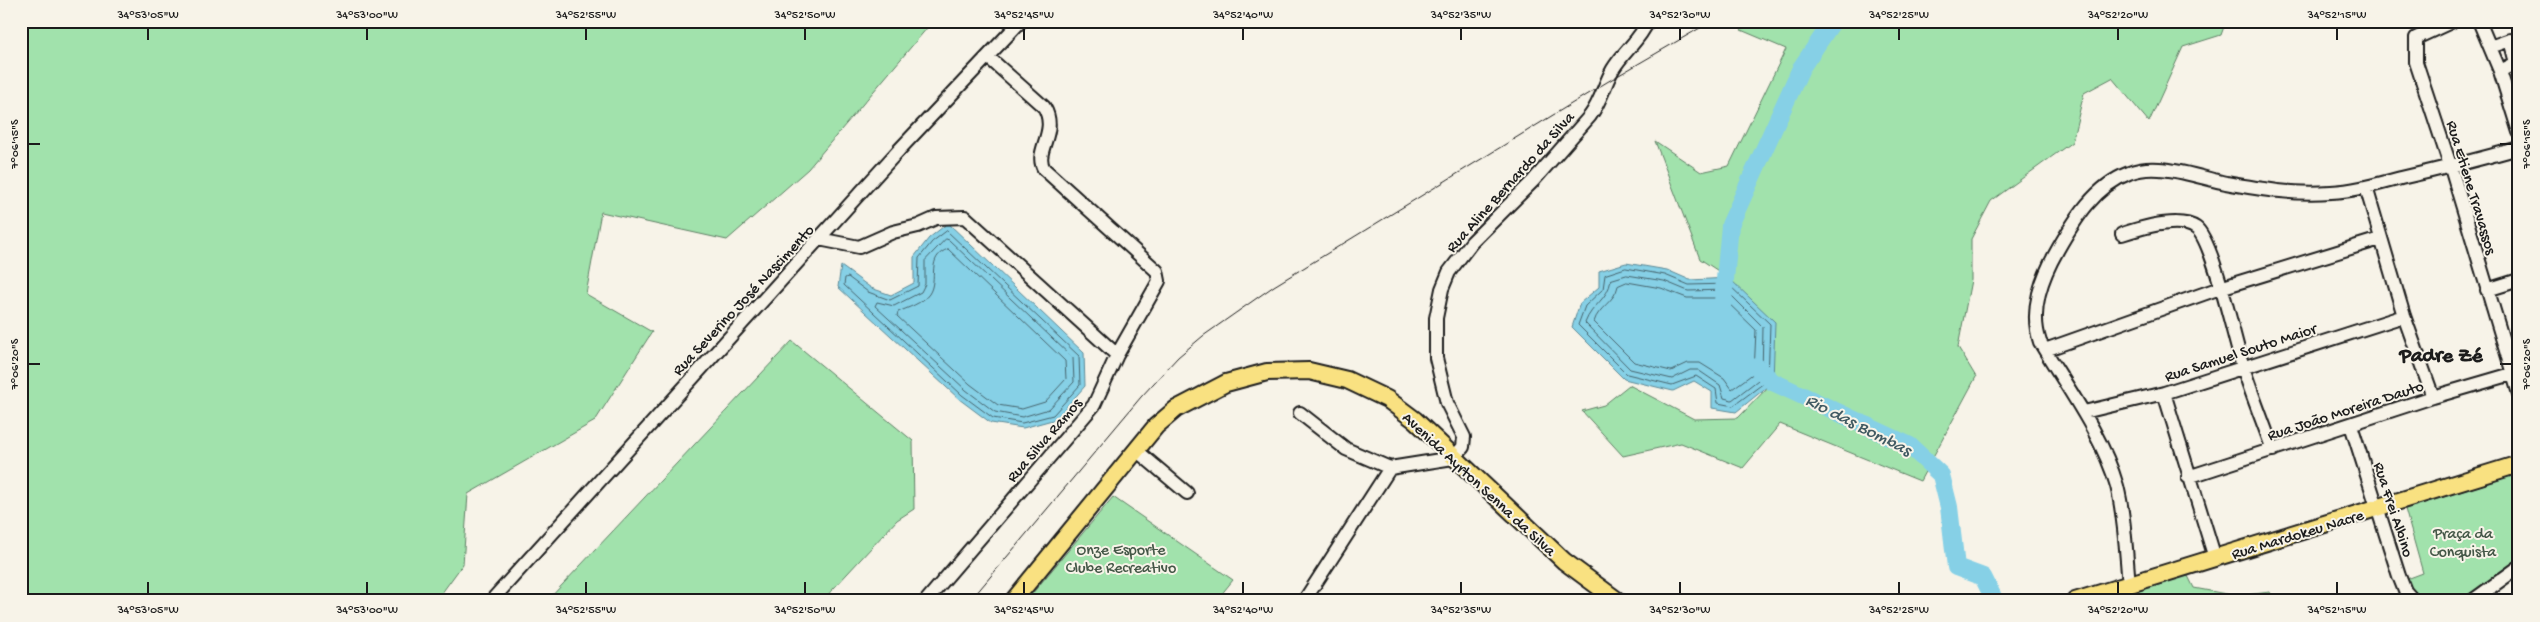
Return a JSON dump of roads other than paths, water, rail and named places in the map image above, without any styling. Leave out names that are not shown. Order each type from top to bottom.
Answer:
[{"type":"main road","name":"Avenida Ayrton Senna da Silva","points":[[1014,601],[1156,426],[1176,408],[1226,383],[1267,372],[1309,372],[1347,380],[1387,399],[1415,420],[1564,561],[1618,601]]},
{"type":"main road","name":"Rua Mardokeu Nacre","points":[[2075,601],[2379,509],[2519,464]]},
{"type":"street","name":"Rua Severino José Nascimento","points":[[491,601],[628,447],[964,78],[988,57],[1021,21]]},
{"type":"street","name":"Rua Aline Bernardo da Silva","points":[[1453,458],[1463,448],[1465,441],[1447,402],[1441,383],[1435,337],[1442,289],[1449,272],[1472,242],[1533,181],[1598,106],[1613,69],[1637,40],[1648,21]]},
{"type":"street","name":"Rua Etiene Travassos","points":[[2453,21],[2416,38],[2414,47],[2416,62],[2451,168],[2519,394]]},
{"type":"street","points":[[2479,21],[2490,48],[2505,69],[2519,132]]},
{"type":"street","points":[[2490,48],[2510,40],[2516,60],[2505,69]]},
{"type":"street","name":"Rua Silva Ramos","points":[[926,601],[1094,405],[1117,355],[1159,281],[1157,271],[1044,169],[1041,164],[1041,157],[1050,126],[1048,114],[1044,107],[988,57]]},
{"type":"street","points":[[2129,585],[2117,488],[2084,412],[2045,350],[2036,331],[2035,319],[2046,269],[2075,219],[2092,199],[2116,179],[2130,172],[2164,170],[2298,194],[2332,192],[2366,187],[2451,168],[2519,148]]},
{"type":"street","points":[[2366,187],[2404,316],[2433,397]]},
{"type":"street","points":[[819,239],[859,246],[893,232],[918,226],[936,218],[965,217],[1117,355]]},
{"type":"street","points":[[2122,234],[2150,225],[2171,224],[2195,227],[2207,244],[2244,368],[2273,450]]},
{"type":"street","points":[[2045,350],[2220,288],[2380,239]]},
{"type":"street","points":[[2487,290],[2519,280]]},
{"type":"street","name":"Rua Samuel Souto Maior","points":[[2084,412],[2164,393],[2404,316]]},
{"type":"street","name":"Rua João Moreira Dauto","points":[[2188,477],[2433,397],[2512,374]]},
{"type":"street","points":[[2164,393],[2188,477],[2215,558]]},
{"type":"street","points":[[1300,413],[1346,449],[1390,468],[1453,458]]},
{"type":"street","name":"Rua Frei Albino","points":[[2351,425],[2399,576],[2405,591],[2414,601]]},
{"type":"street","points":[[1136,450],[1187,493]]},
{"type":"street","points":[[1304,601],[1390,468]]},
{"type":"street","points":[[2472,601],[2519,567]]},
{"type":"water","points":[[948,223],[1084,353],[1085,386],[1056,419],[1023,428],[991,423],[959,399],[838,287],[841,266],[871,288],[891,295],[914,283],[914,257],[929,238]]},
{"type":"water","points":[[1626,263],[1667,270],[1690,280],[1729,278],[1775,322],[1773,382],[1736,412],[1712,408],[1712,392],[1694,381],[1673,391],[1624,379],[1572,327],[1580,303],[1599,287],[1599,271]]},
{"type":"waterway","points":[[1723,302],[1730,225],[1801,68],[1833,21]]},
{"type":"waterway","name":"Rio das Bombas","points":[[1757,367],[1773,382],[1910,446],[1941,475],[1949,507],[1956,567],[1983,577],[1995,601]]},
{"type":"tram line","points":[[970,601],[1141,397],[1178,357],[1203,336],[1274,286],[1607,82],[1712,21]]},
{"type":"district","name":"Padre Zé","points":[[2441,354]]},
{"type":"park label","name":"Praça da Conquista","points":[[2463,541]]},
{"type":"park label","name":"Onze Esporte Clube Recreativo","points":[[1121,557]]}]
